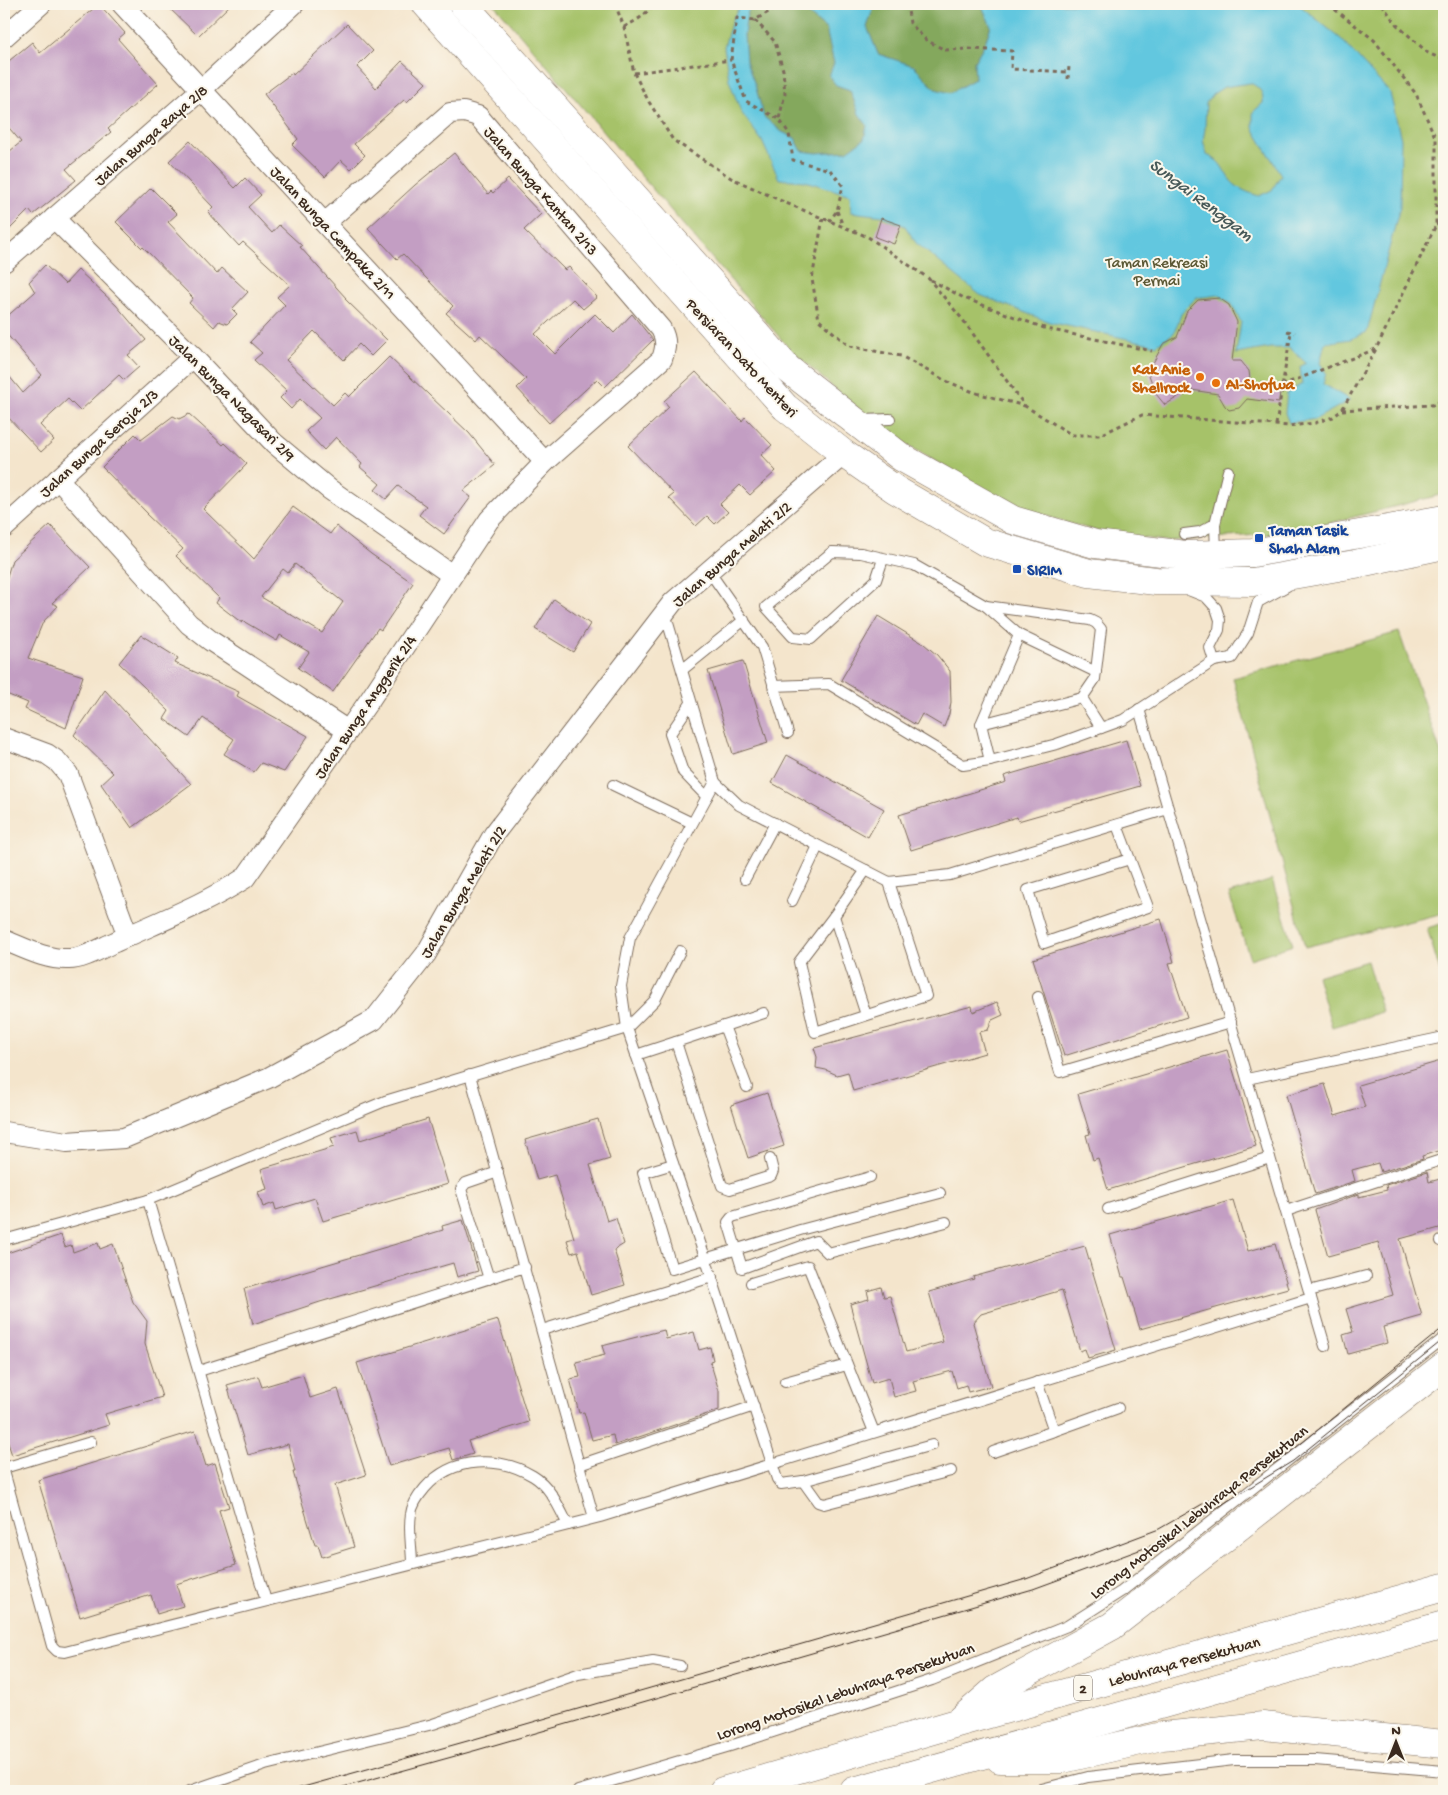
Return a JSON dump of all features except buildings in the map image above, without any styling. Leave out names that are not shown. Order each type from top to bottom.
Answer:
[{"type":"main road","name":"Persiaran Dato Menteri","points":[[426,4],[785,407],[844,454],[896,490],[985,542],[1089,573],[1156,581],[1253,582],[1444,546]]},
{"type":"main road","name":"Persiaran Dato Menteri","points":[[464,4],[788,369],[900,457],[1013,520],[1096,544],[1186,555],[1253,553],[1444,519]]},
{"type":"main road","points":[[958,1723],[995,1690],[1112,1626],[1444,1366]]},
{"type":"main road","name":"Lebuhraya Persekutuan","points":[[723,1791],[1444,1587]]},
{"type":"main road","name":"2","points":[[854,1791],[1444,1625]]},
{"type":"main road","points":[[962,1760],[1063,1759],[1162,1736],[1263,1726],[1444,1744]]},
{"type":"street","points":[[4,37],[41,4]]},
{"type":"street","name":"Jalan Bunga Cempaka 2/11","points":[[122,4],[545,462]]},
{"type":"street","name":"Jalan Bunga Raya 2/8","points":[[4,262],[202,89],[294,4]]},
{"type":"street","name":"Jalan Bunga Kantan 2/13","points":[[325,223],[450,113],[464,112],[478,116],[661,329],[666,338],[666,348]]},
{"type":"street","name":"Jalan Bunga Nagasari 2/9","points":[[54,218],[193,357],[274,443],[329,489],[452,575]]},
{"type":"street","name":"Jalan Bunga Anggerik 2/4","points":[[4,940],[51,958],[70,959],[90,953],[128,936],[228,889],[245,878],[348,731],[489,520],[545,462],[662,359],[666,348]]},
{"type":"street","name":"Jalan Bunga Seroja 2/3","points":[[4,528],[193,357]]},
{"type":"street","name":"Jalan Bunga Melati 2/2","points":[[4,1132],[67,1142],[124,1138],[268,1078],[374,1020],[426,954],[494,834],[673,602],[844,454]]},
{"type":"street","points":[[58,479],[189,624],[211,641],[348,731]]},
{"type":"street","points":[[4,738],[47,754],[57,761],[68,774],[128,936]]},
{"type":"lane","points":[[854,421],[890,419]]},
{"type":"lane","points":[[1216,554],[1215,524],[1228,471]]},
{"type":"lane","points":[[1184,534],[1200,532],[1215,524]]},
{"type":"lane","points":[[883,559],[876,580],[811,639],[793,637],[766,607],[832,552],[860,553],[914,565],[986,606],[1019,635],[1096,672]]},
{"type":"lane","points":[[774,686],[829,684],[963,765],[990,761],[1058,744],[1123,720],[1214,661],[1232,658],[1248,633],[1258,602],[1287,586],[1355,564]]},
{"type":"lane","points":[[709,571],[762,647],[788,734]]},
{"type":"lane","points":[[1156,581],[1178,586],[1206,597],[1216,608],[1220,620],[1220,630],[1210,648],[1214,661]]},
{"type":"lane","points":[[981,724],[1082,698],[1095,679],[1101,629],[1090,620],[986,606]]},
{"type":"lane","points":[[665,613],[715,782],[738,805],[889,882],[950,875],[1168,809]]},
{"type":"lane","points":[[682,670],[744,620]]},
{"type":"lane","points":[[990,761],[981,724],[1019,635]]},
{"type":"lane","points":[[1082,698],[1101,728]]},
{"type":"lane","points":[[692,703],[670,734],[683,772],[707,796]]},
{"type":"lane","points":[[1139,709],[1325,1346]]},
{"type":"lane","points":[[715,782],[630,938],[621,986],[627,1028],[706,1259],[777,1479],[781,1484],[803,1481],[932,1444]]},
{"type":"lane","points":[[613,785],[692,823]]},
{"type":"lane","points":[[745,879],[775,824]]},
{"type":"lane","points":[[1118,825],[1148,907],[1044,943],[1028,890],[1130,859]]},
{"type":"lane","points":[[792,901],[818,846]]},
{"type":"lane","points":[[866,870],[834,916],[798,962],[815,1032],[926,996],[889,882]]},
{"type":"lane","points":[[834,916],[866,1015]]},
{"type":"lane","points":[[4,1240],[148,1200],[385,1101],[627,1028],[655,1000],[680,951]]},
{"type":"lane","points":[[1038,997],[1060,1072],[1231,1022]]},
{"type":"lane","points":[[636,1055],[764,1013]]},
{"type":"lane","points":[[724,1026],[747,1087]]},
{"type":"lane","points":[[1247,1079],[1444,1037]]},
{"type":"lane","points":[[676,1042],[722,1186],[730,1189],[771,1176],[773,1171],[770,1159]]},
{"type":"lane","points":[[470,1075],[594,1518]]},
{"type":"lane","points":[[1108,1209],[1270,1158]]},
{"type":"lane","points":[[1286,1211],[1444,1159]]},
{"type":"lane","points":[[673,1164],[643,1174],[672,1269],[800,1230],[940,1193]]},
{"type":"lane","points":[[490,1279],[461,1189],[466,1183],[498,1172]]},
{"type":"lane","points":[[870,1177],[732,1217],[728,1222],[742,1268],[816,1241],[828,1253],[946,1222]]},
{"type":"lane","points":[[148,1200],[266,1601]]},
{"type":"lane","points":[[751,1283],[808,1266],[874,1432]]},
{"type":"lane","points":[[199,1370],[525,1267]]},
{"type":"lane","points":[[90,1442],[4,1470],[52,1646],[57,1651],[65,1652],[594,1518],[1037,1382],[1366,1276]]},
{"type":"lane","points":[[542,1330],[712,1278]]},
{"type":"lane","name":"Lorong Motosikal Lebuhraya Persekutuan","points":[[578,1791],[730,1746],[932,1680],[1067,1626],[1122,1591],[1444,1338]]},
{"type":"lane","points":[[785,1382],[847,1366]]},
{"type":"lane","points":[[1037,1382],[1054,1431]]},
{"type":"lane","points":[[579,1465],[754,1406]]},
{"type":"lane","points":[[993,1452],[1118,1408]]},
{"type":"lane","points":[[412,1564],[411,1514],[418,1497],[448,1469],[478,1462],[507,1464],[521,1470],[534,1477],[553,1496],[568,1525]]},
{"type":"lane","points":[[803,1481],[818,1502],[824,1504],[951,1471]]},
{"type":"lane","points":[[190,1791],[266,1765],[433,1724],[578,1674],[653,1661],[680,1666]]},
{"type":"lane","points":[[1034,1791],[1088,1778],[1234,1760],[1315,1760],[1444,1771]]},
{"type":"path","points":[[615,4],[624,27],[634,74],[673,140],[732,178],[868,237],[928,278],[964,298],[1047,329],[1152,351]]},
{"type":"path","points":[[624,27],[640,18],[653,4]]},
{"type":"path","points":[[782,4],[755,20],[737,18],[731,60],[746,101],[779,119],[789,134],[794,160],[830,170],[843,186],[837,210],[829,221]]},
{"type":"path","points":[[907,4],[910,23],[926,40],[945,50],[1012,51],[1011,69],[1068,72]]},
{"type":"path","points":[[823,218],[812,280],[818,320],[849,346],[900,356],[946,382],[976,393],[1025,406],[1072,435],[1100,435],[1142,415],[1289,426],[1315,423],[1333,416],[1342,410],[1376,349],[1436,225],[1436,139],[1416,94],[1374,40],[1328,4]]},
{"type":"path","points":[[1382,4],[1396,24],[1428,53],[1444,60]]},
{"type":"path","points":[[755,20],[775,42],[783,70],[785,94],[779,119]]},
{"type":"path","points":[[634,74],[731,60]]},
{"type":"path","points":[[1068,79],[1069,66]]},
{"type":"path","points":[[837,210],[844,227]]},
{"type":"path","points":[[1436,225],[1444,222]]},
{"type":"path","points":[[928,278],[963,320],[1025,406]]},
{"type":"path","points":[[1276,425],[1291,332]]},
{"type":"path","points":[[1282,385],[1376,349]]},
{"type":"path","points":[[1342,410],[1432,405],[1444,400]]},
{"type":"green space","name":"Taman Rekreasi Permai","points":[[494,4],[1444,4],[1444,494],[1291,533],[1165,541],[1100,532],[1061,521],[998,499],[898,439],[847,400],[787,346]]},
{"type":"green space","points":[[753,4],[772,4],[786,9],[805,11],[826,29],[834,63],[836,85],[850,90],[859,114],[867,125],[864,139],[848,151],[817,153],[802,151],[795,138],[782,132],[764,117],[746,61],[744,35],[747,13]]},
{"type":"green space","points":[[868,4],[981,4],[991,26],[985,43],[974,62],[975,79],[950,93],[935,89],[914,66],[878,54],[867,27],[873,9]]},
{"type":"green space","points":[[1399,632],[1444,762],[1444,913],[1305,947],[1233,678]]},
{"type":"green space","points":[[1272,880],[1293,945],[1250,959],[1229,894]]},
{"type":"green space","points":[[1444,923],[1444,985],[1427,928]]},
{"type":"green space","points":[[1367,961],[1382,1012],[1332,1027],[1317,976]]},
{"type":"water","name":"Sungai Renggam","points":[[741,4],[753,4],[747,13],[744,35],[746,61],[764,117],[782,132],[795,138],[802,151],[817,153],[847,151],[864,139],[867,125],[859,114],[850,90],[836,85],[829,76],[834,63],[826,29],[805,11],[786,9],[772,4],[868,4],[873,9],[867,27],[878,54],[914,66],[935,89],[950,93],[975,79],[974,62],[985,43],[991,26],[981,4],[1298,4],[1341,39],[1390,93],[1401,139],[1400,207],[1367,332],[1351,339],[1325,343],[1320,363],[1326,373],[1323,384],[1350,400],[1316,419],[1289,423],[1285,413],[1287,393],[1302,384],[1300,367],[1306,363],[1290,348],[1270,348],[1236,354],[1241,322],[1231,303],[1219,295],[1196,298],[1182,312],[1174,333],[1156,345],[1049,322],[980,295],[916,243],[905,226],[883,216],[851,212],[850,195],[805,181],[779,179],[762,141],[741,112],[729,80],[724,47],[732,20]],"holes":[[[1250,83],[1258,88],[1263,96],[1263,103],[1253,112],[1253,128],[1281,175],[1272,190],[1259,196],[1234,184],[1219,163],[1207,155],[1203,140],[1206,103],[1213,94],[1224,87]]]},
{"type":"tram line","points":[[289,1791],[1026,1579],[1159,1529],[1286,1456],[1444,1327]]},
{"type":"tram line","points":[[329,1791],[1033,1589],[1161,1542],[1293,1461],[1444,1339]]},
{"type":"place","name":"Kak Anie Shellrock","points":[[1200,377]]},
{"type":"place","name":"Al-Shofwa","points":[[1216,383]]},
{"type":"place","name":"Taman Tasik Shah Alam","points":[[1259,538]]},
{"type":"place","name":"SIRIM","points":[[1017,569]]}]
